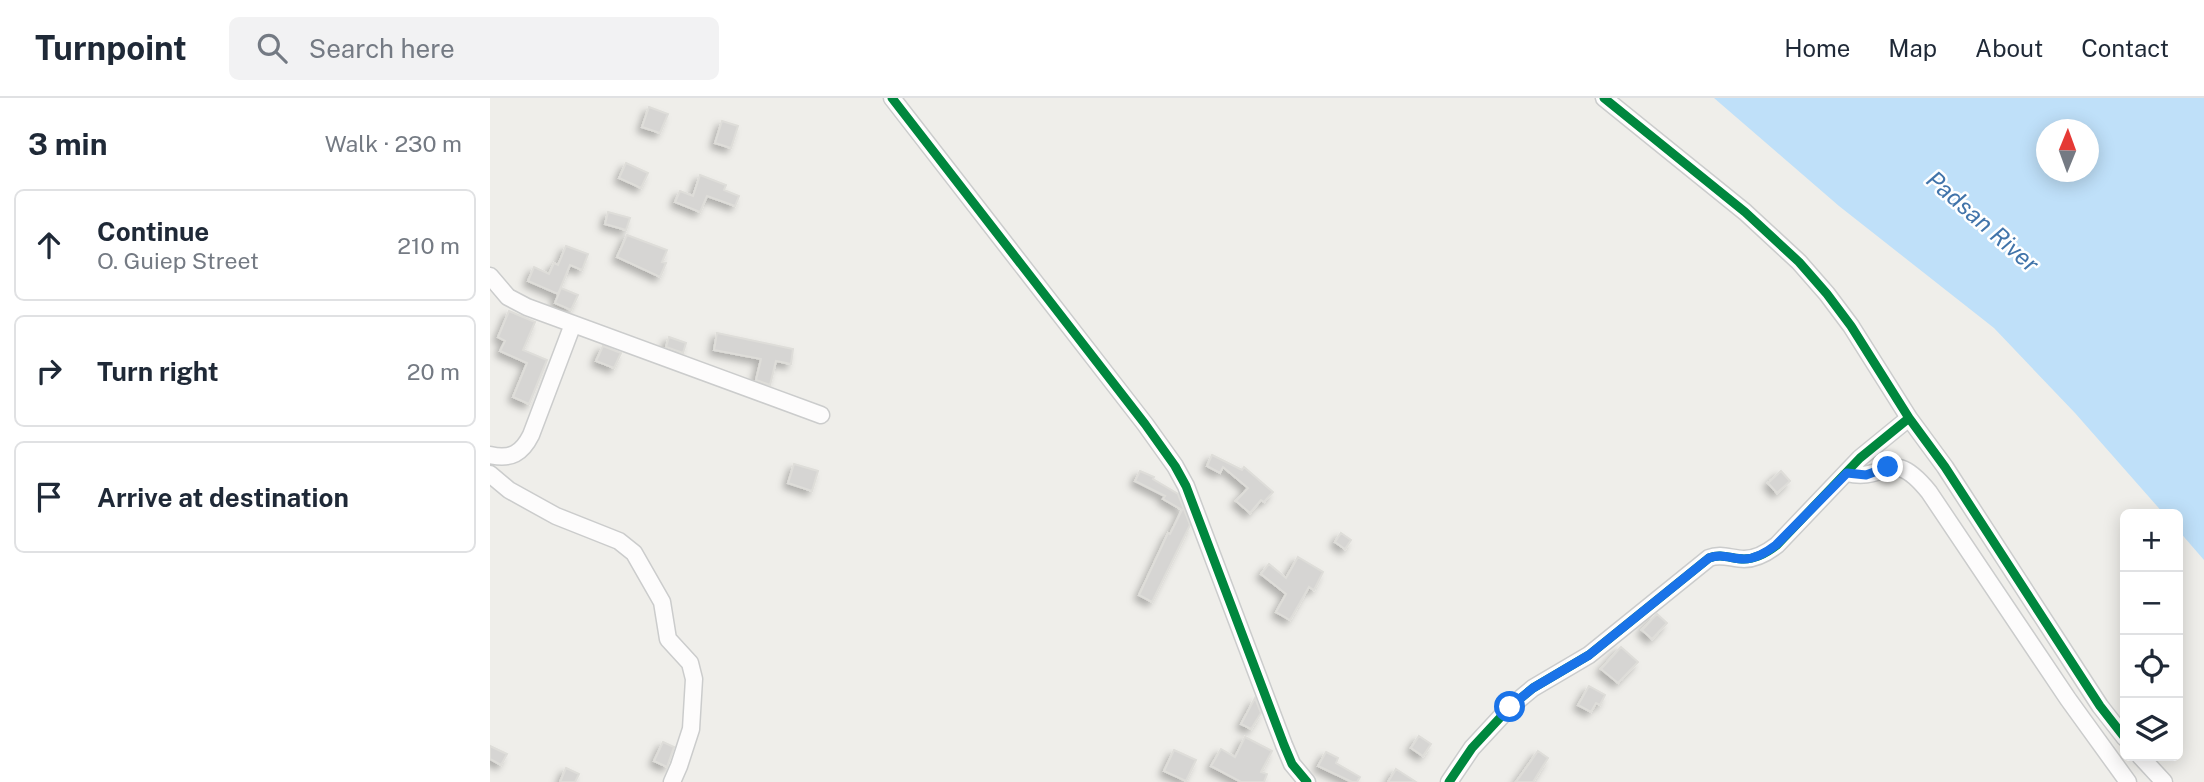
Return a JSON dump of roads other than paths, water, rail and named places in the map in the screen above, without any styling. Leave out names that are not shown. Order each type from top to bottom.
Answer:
[{"type":"street","points":[[892,98],[1175,466],[1195,510],[1284,745],[1292,764],[1307,782]]},
{"type":"street","points":[[1604,98],[1745,212],[1799,262],[1851,326],[2100,706],[2120,732]]},
{"type":"street","points":[[490,276],[508,298],[821,415]]},
{"type":"street","points":[[490,455],[506,457],[516,454],[524,447],[573,324]]},
{"type":"street","points":[[1449,782],[1492,724],[1525,694],[1589,655],[1709,558],[1719,555],[1748,559],[1768,551],[1881,440],[1909,418]]},
{"type":"street","points":[[1847,473],[1866,475],[1888,467],[1911,473],[1919,479],[2068,699],[2128,782]]},
{"type":"street","points":[[490,474],[509,490],[556,516],[619,541],[634,553],[662,602],[668,639],[690,663],[694,680],[691,729],[671,782]]},
{"type":"street","points":[[2145,761],[2164,782]]},
{"type":"water","name":"Padsan River","points":[[1714,98],[2204,98],[2204,560],[2183,536],[2183,509],[2160,509],[2075,413],[1994,328],[1839,206]]}]
